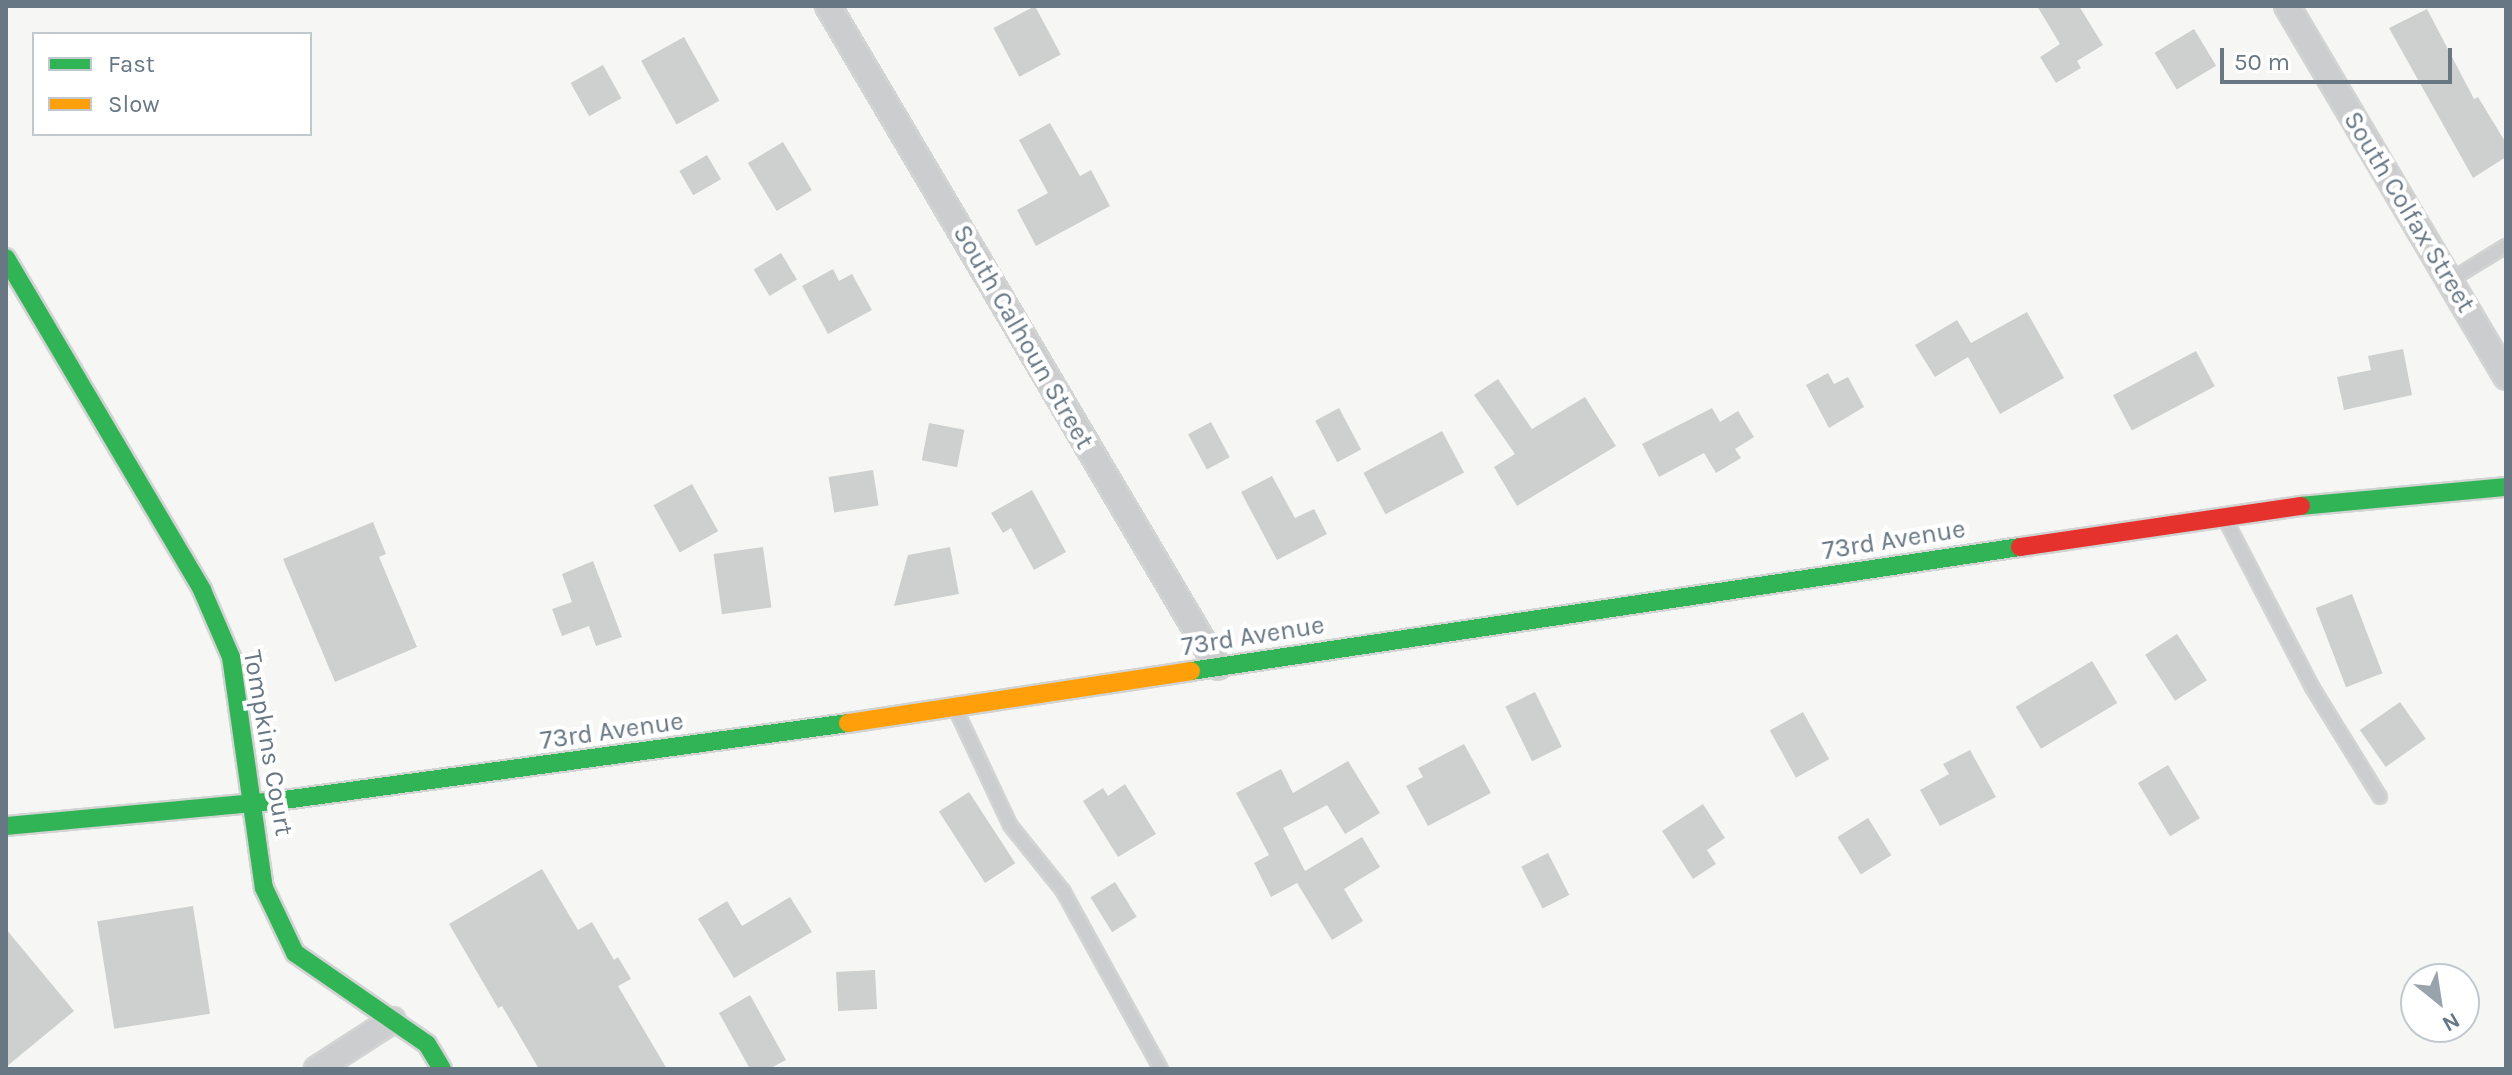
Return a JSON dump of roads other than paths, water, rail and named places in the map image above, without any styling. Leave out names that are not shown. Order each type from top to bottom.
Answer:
[{"type":"street","name":"South Calhoun Street","points":[[828,6],[1218,667]]},
{"type":"street","name":"South Colfax Street","points":[[2287,6],[2506,377]]},
{"type":"street","name":"Tompkins Court","points":[[6,258],[202,590],[231,657],[255,803],[264,888],[295,953],[427,1044],[442,1069]]},
{"type":"street","name":"73rd Avenue","points":[[6,826],[255,803],[589,762],[2224,516],[2388,495],[2506,487]]},
{"type":"street","points":[[317,1069],[393,1020]]},
{"type":"lane","points":[[2449,281],[2506,246]]},
{"type":"lane","points":[[2224,516],[2312,687],[2380,797]]},
{"type":"lane","points":[[955,707],[1010,825],[1063,891],[1161,1069]]}]
